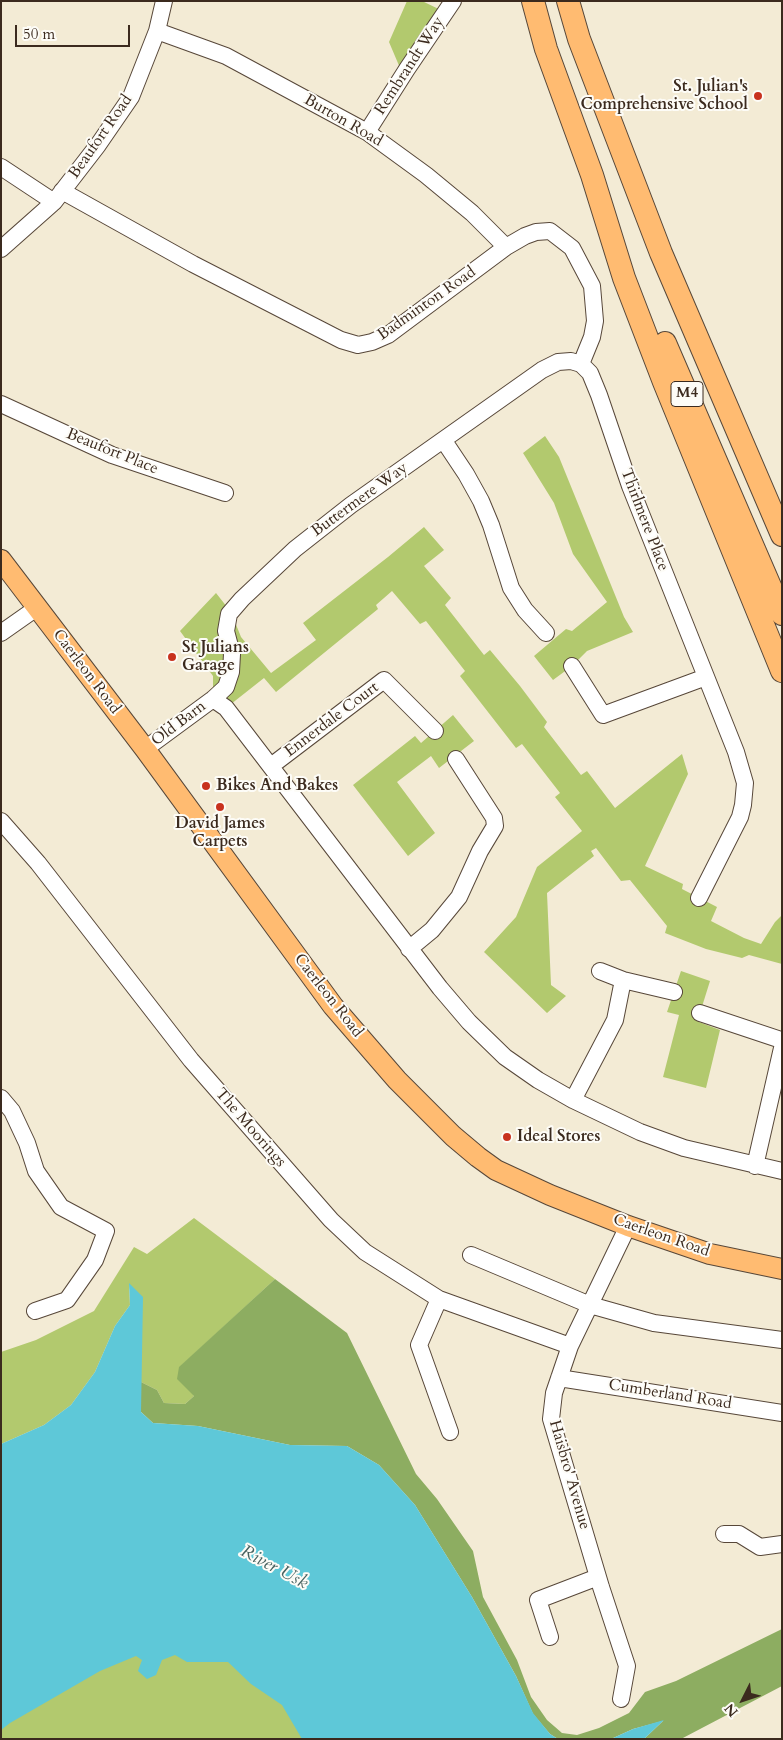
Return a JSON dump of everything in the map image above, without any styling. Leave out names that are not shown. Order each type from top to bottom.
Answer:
[{"type":"highway","name":"M4","points":[[532,1],[546,49],[592,174],[782,614]]},
{"type":"highway","name":"M4","points":[[568,1],[579,39],[661,254],[782,535]]},
{"type":"highway","points":[[592,174],[624,278],[664,382],[782,671]]},
{"type":"highway","points":[[721,390],[782,512]]},
{"type":"main road","name":"Caerleon Road","points":[[1,560],[145,749],[333,1006],[397,1080],[453,1136],[496,1170],[550,1195],[628,1226],[710,1254],[782,1269]]},
{"type":"street","name":"Beaufort Road","points":[[1,249],[58,197],[98,146],[131,97],[157,31],[164,1]]},
{"type":"street","name":"Rembrandt Way","points":[[367,132],[453,1]]},
{"type":"street","name":"Burton Road","points":[[157,31],[226,56],[367,132],[426,175],[472,213],[506,247]]},
{"type":"street","name":"Badminton Road","points":[[1,167],[341,340],[358,345],[372,342],[388,335],[506,247],[536,232],[550,232],[572,248],[592,286],[595,321],[592,337],[581,364]]},
{"type":"street","name":"Buttermere Way","points":[[214,699],[226,687],[231,672],[232,654],[226,631],[229,614],[242,599],[321,527],[542,370],[558,362],[571,361],[581,364]]},
{"type":"street","name":"Thirlmere Place","points":[[581,364],[590,373],[599,395],[630,486],[736,752],[745,783],[740,817],[699,898]]},
{"type":"street","name":"Beaufort Place","points":[[1,404],[112,455],[225,493]]},
{"type":"street","points":[[444,441],[481,501],[491,525],[511,588],[525,610],[546,633]]},
{"type":"street","points":[[1,633],[38,607]]},
{"type":"street","points":[[572,666],[603,715],[706,676]]},
{"type":"street","name":"Ennerdale Court","points":[[271,766],[384,680],[435,731]]},
{"type":"street","points":[[214,699],[226,708],[409,949],[469,1022],[505,1057],[538,1080],[573,1100],[640,1132],[684,1148],[782,1171]]},
{"type":"street","name":"Old Barn","points":[[145,749],[214,699]]},
{"type":"street","points":[[409,949],[432,930],[459,897],[480,851],[495,826],[494,818],[456,759]]},
{"type":"street","name":"The Moorings","points":[[1,821],[38,863],[191,1060],[331,1220],[365,1252],[439,1299],[570,1346]]},
{"type":"street","points":[[600,971],[623,980],[674,992]]},
{"type":"street","points":[[573,1100],[615,1020],[623,980]]},
{"type":"street","points":[[700,1013],[781,1040],[782,1044]]},
{"type":"street","points":[[755,1166],[782,1048]]},
{"type":"street","points":[[1,1098],[12,1111],[27,1143],[36,1170],[61,1208],[106,1231],[95,1260],[67,1300],[35,1311]]},
{"type":"street","name":"Haisbro' Avenue","points":[[621,1699],[627,1666],[550,1419],[554,1393],[570,1346],[628,1226]]},
{"type":"street","points":[[471,1255],[590,1305],[654,1323],[782,1340]]},
{"type":"street","points":[[439,1299],[419,1345],[450,1432]]},
{"type":"street","name":"Cumberland Road","points":[[559,1378],[782,1413]]},
{"type":"street","points":[[724,1534],[738,1534],[760,1547],[782,1544]]},
{"type":"street","points":[[550,1637],[538,1600],[600,1582]]},
{"type":"green space","points":[[407,1],[422,1],[445,12],[403,75],[389,42]]},
{"type":"green space","points":[[545,436],[559,457],[624,617],[633,632],[587,651],[572,666],[553,680],[534,656],[566,629],[572,631],[607,602],[573,554],[554,503],[523,453]]},
{"type":"green space","points":[[424,527],[444,550],[424,566],[451,598],[445,605],[484,655],[490,650],[547,722],[544,727],[581,775],[587,771],[615,808],[682,754],[688,774],[645,866],[683,884],[682,889],[717,907],[711,921],[744,938],[761,944],[775,922],[782,915],[782,964],[749,955],[742,958],[706,949],[665,933],[667,926],[630,880],[621,881],[596,848],[591,851],[594,856],[547,893],[551,985],[566,996],[547,1013],[484,952],[516,917],[537,867],[582,831],[555,797],[560,793],[522,744],[516,748],[460,676],[465,671],[426,621],[420,624],[392,591],[376,605],[378,609],[276,692],[264,678],[226,708],[213,699],[213,676],[180,631],[216,593],[231,612],[241,637],[271,673],[316,640],[303,623]]},
{"type":"green space","points":[[453,715],[474,741],[439,768],[431,756],[397,782],[435,833],[408,856],[353,785],[415,736],[421,743]]},
{"type":"green space","points":[[681,971],[710,981],[699,1022],[720,1030],[706,1088],[663,1077],[679,1015],[667,1012]]},
{"type":"green space","points":[[194,1218],[275,1279],[180,1367],[194,1396],[185,1404],[164,1403],[157,1390],[141,1382],[141,1350],[129,1284],[130,1305],[115,1326],[95,1372],[71,1405],[44,1425],[1,1444],[1,1352],[36,1340],[94,1311],[134,1247],[147,1254]]},
{"type":"green space","points":[[275,1279],[347,1333],[416,1474],[437,1499],[473,1551],[483,1597],[517,1660],[531,1697],[547,1720],[562,1733],[577,1735],[599,1728],[629,1713],[645,1692],[676,1681],[782,1629],[782,1686],[681,1739],[644,1739],[663,1721],[633,1729],[611,1739],[558,1739],[550,1734],[533,1714],[516,1676],[472,1597],[415,1505],[379,1465],[347,1446],[290,1445],[198,1426],[153,1423],[140,1411],[141,1382],[157,1390],[164,1403],[185,1404],[194,1396],[177,1379],[179,1367]]},
{"type":"green space","points":[[136,1591],[382,1739],[1,1739],[1,1657]]},
{"type":"water","name":"River Usk","points":[[129,1283],[143,1297],[141,1412],[153,1423],[198,1426],[290,1445],[347,1446],[379,1465],[415,1505],[472,1597],[516,1676],[533,1713],[550,1734],[558,1739],[302,1739],[282,1705],[251,1684],[228,1662],[187,1662],[175,1655],[162,1660],[156,1675],[147,1679],[138,1671],[142,1660],[136,1656],[100,1671],[1,1730],[1,1444],[44,1425],[71,1405],[95,1372],[115,1326],[130,1305]]},
{"type":"water","points":[[664,1720],[644,1739],[611,1739],[633,1729]]},
{"type":"place","name":"St. Julian's Comprehensive School","points":[[758,96]]},
{"type":"place","name":"St Julians Garage","points":[[172,657]]},
{"type":"place","name":"Bikes And Bakes","points":[[206,786]]},
{"type":"place","name":"David James Carpets","points":[[220,807]]},
{"type":"place","name":"Ideal Stores","points":[[507,1137]]}]
